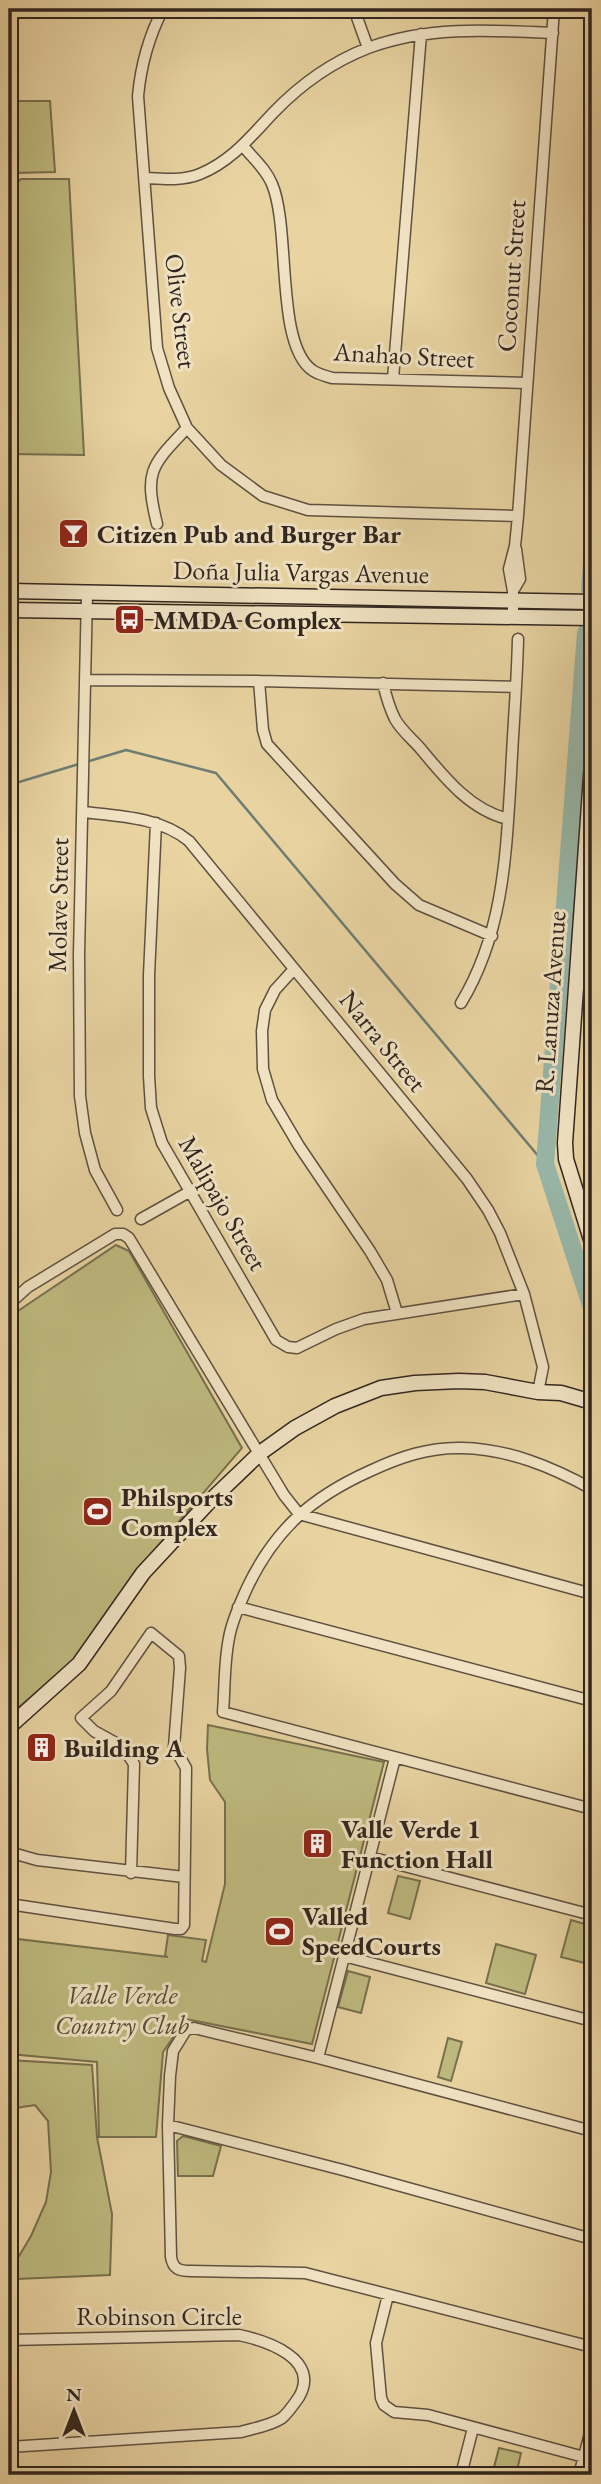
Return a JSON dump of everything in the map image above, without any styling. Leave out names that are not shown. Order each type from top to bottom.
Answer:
[{"type":"main road","name":"Doña Julia Vargas Avenue","points":[[9,591],[513,595],[592,602]]},
{"type":"main road","name":"Doña Julia Vargas Avenue","points":[[9,610],[592,618]]},
{"type":"main road","name":"R. Lanuza Avenue","points":[[592,762],[585,967],[566,1159],[592,1243]]},
{"type":"main road","points":[[9,1727],[79,1664],[143,1573],[207,1504],[260,1453],[335,1406],[381,1388],[459,1381],[561,1392],[592,1402]]},
{"type":"main road","points":[[542,1392],[559,1401],[592,1410]]},
{"type":"street","name":"Olive Street","points":[[163,9],[149,37],[141,68],[138,96],[157,348],[169,388],[187,428],[221,465],[263,496],[308,510],[518,516]]},
{"type":"street","points":[[354,9],[368,48]]},
{"type":"street","name":"Coconut Street","points":[[513,617],[513,595],[520,579],[515,547],[554,9]]},
{"type":"street","points":[[146,178],[172,179],[198,175],[223,162],[243,146],[275,110],[315,76],[345,57],[384,42],[421,34],[489,30],[553,33]]},
{"type":"street","points":[[393,379],[421,34]]},
{"type":"street","name":"Anahao Street","points":[[243,146],[272,183],[280,211],[290,326],[296,348],[312,370],[332,378],[526,383]]},
{"type":"street","points":[[157,524],[150,489],[154,466],[187,428]]},
{"type":"street","name":"Molave Street","points":[[87,593],[79,954],[80,1096],[85,1133],[95,1170],[117,1210]]},
{"type":"street","points":[[461,1003],[476,978],[492,936],[504,864],[517,639]]},
{"type":"street","points":[[85,680],[516,687]]},
{"type":"street","points":[[259,681],[263,730],[267,744],[395,884],[419,905],[492,936]]},
{"type":"street","points":[[383,683],[388,705],[397,722],[445,777],[484,810],[493,816],[508,819]]},
{"type":"street","name":"Narra Street","points":[[83,812],[125,816],[156,823],[176,830],[189,841],[467,1180],[500,1233],[524,1294],[543,1367],[542,1392]]},
{"type":"street","name":"Malipajo Street","points":[[156,823],[149,975],[151,1108],[162,1143],[276,1340],[288,1347],[297,1348],[364,1319],[524,1294]]},
{"type":"street","points":[[294,969],[275,990],[265,1010],[262,1031],[263,1069],[269,1090],[299,1146],[387,1280],[397,1313]]},
{"type":"street","points":[[141,1219],[189,1192]]},
{"type":"street","points":[[9,1304],[28,1287],[115,1234],[123,1234],[129,1238],[284,1495],[299,1514],[592,1594]]},
{"type":"street","points":[[9,1294],[28,1287]]},
{"type":"street","points":[[592,1489],[558,1470],[509,1454],[463,1448],[429,1450],[396,1459],[342,1484],[299,1514],[278,1535],[260,1560],[238,1607],[229,1637],[223,1712],[592,1809]]},
{"type":"street","points":[[238,1607],[592,1701]]},
{"type":"street","points":[[9,1904],[181,1928],[184,1925],[186,1768],[174,1747],[179,1656],[152,1633],[111,1691],[81,1718],[94,1731],[123,1747],[134,1764],[131,1873]]},
{"type":"street","points":[[318,2057],[395,1758]]},
{"type":"street","points":[[9,1852],[37,1860],[131,1873],[184,1877]]},
{"type":"street","points":[[370,1857],[592,1915]]},
{"type":"street","points":[[344,1956],[592,2021]]},
{"type":"street","points":[[592,2131],[318,2057],[194,2028],[186,2029],[173,2051],[168,2125],[171,2257],[172,2265],[177,2269],[305,2273],[592,2347]]},
{"type":"street","points":[[168,2125],[344,2170],[592,2239]]},
{"type":"street","points":[[388,2295],[376,2343],[384,2405],[394,2412],[428,2415],[584,2457]]},
{"type":"street","name":"Robinson Circle","points":[[9,2340],[239,2335],[261,2340],[282,2350],[298,2361],[305,2375],[302,2390],[294,2406],[282,2417],[264,2426],[241,2432],[9,2447]]},
{"type":"street","points":[[579,2475],[592,2426]]},
{"type":"street","points":[[461,2475],[473,2428]]},
{"type":"green space","points":[[9,101],[50,101],[55,172],[14,173],[9,177]]},
{"type":"green space","points":[[21,179],[69,179],[84,455],[9,454],[9,189]]},
{"type":"green space","name":"Philsports Complex","points":[[116,1245],[129,1251],[242,1448],[132,1576],[80,1654],[9,1716],[9,1317]]},
{"type":"green space","name":"Valle Verde Country Club","points":[[208,1725],[384,1762],[312,2044],[186,2019],[163,2052],[156,2137],[99,2137],[97,2062],[9,2054],[9,1938],[168,1957],[165,1956],[168,1935],[206,1940],[202,1961],[206,1962],[225,1884],[225,1802],[210,1780]]},
{"type":"green space","points":[[398,1876],[420,1881],[410,1919],[388,1913]]},
{"type":"green space","points":[[571,1920],[592,1926],[592,1965],[561,1957]]},
{"type":"green space","points":[[496,1944],[536,1955],[525,1994],[486,1983]]},
{"type":"green space","points":[[348,1971],[370,1977],[361,2013],[338,2007]]},
{"type":"green space","points":[[448,2038],[462,2042],[451,2081],[438,2077]]},
{"type":"green space","points":[[9,2060],[92,2065],[97,2137],[112,2214],[110,2275],[17,2279],[16,2261],[46,2202],[51,2172],[48,2121],[35,2105],[9,2109]]},
{"type":"green space","points":[[183,2136],[221,2146],[213,2176],[178,2176],[177,2141]]},
{"type":"green space","points":[[499,2448],[521,2453],[516,2475],[492,2475]]},
{"type":"waterway","points":[[590,589],[592,563]]},
{"type":"waterway","points":[[586,633],[545,1164],[592,1308]]},
{"type":"waterway","points":[[86,762],[126,750],[216,773],[545,1164]]},
{"type":"waterway","points":[[9,785],[79,764]]},
{"type":"place","name":"Citizen Pub and Burger Bar","points":[[74,534]]},
{"type":"place","name":"MMDA Complex","points":[[130,620]]},
{"type":"place","name":"Philsports Complex","points":[[98,1512]]},
{"type":"place","name":"Building A","points":[[41,1748]]},
{"type":"place","name":"Valle Verde 1 Function Hall","points":[[318,1844]]},
{"type":"place","name":"Valled SpeedCourts","points":[[279,1931]]}]
